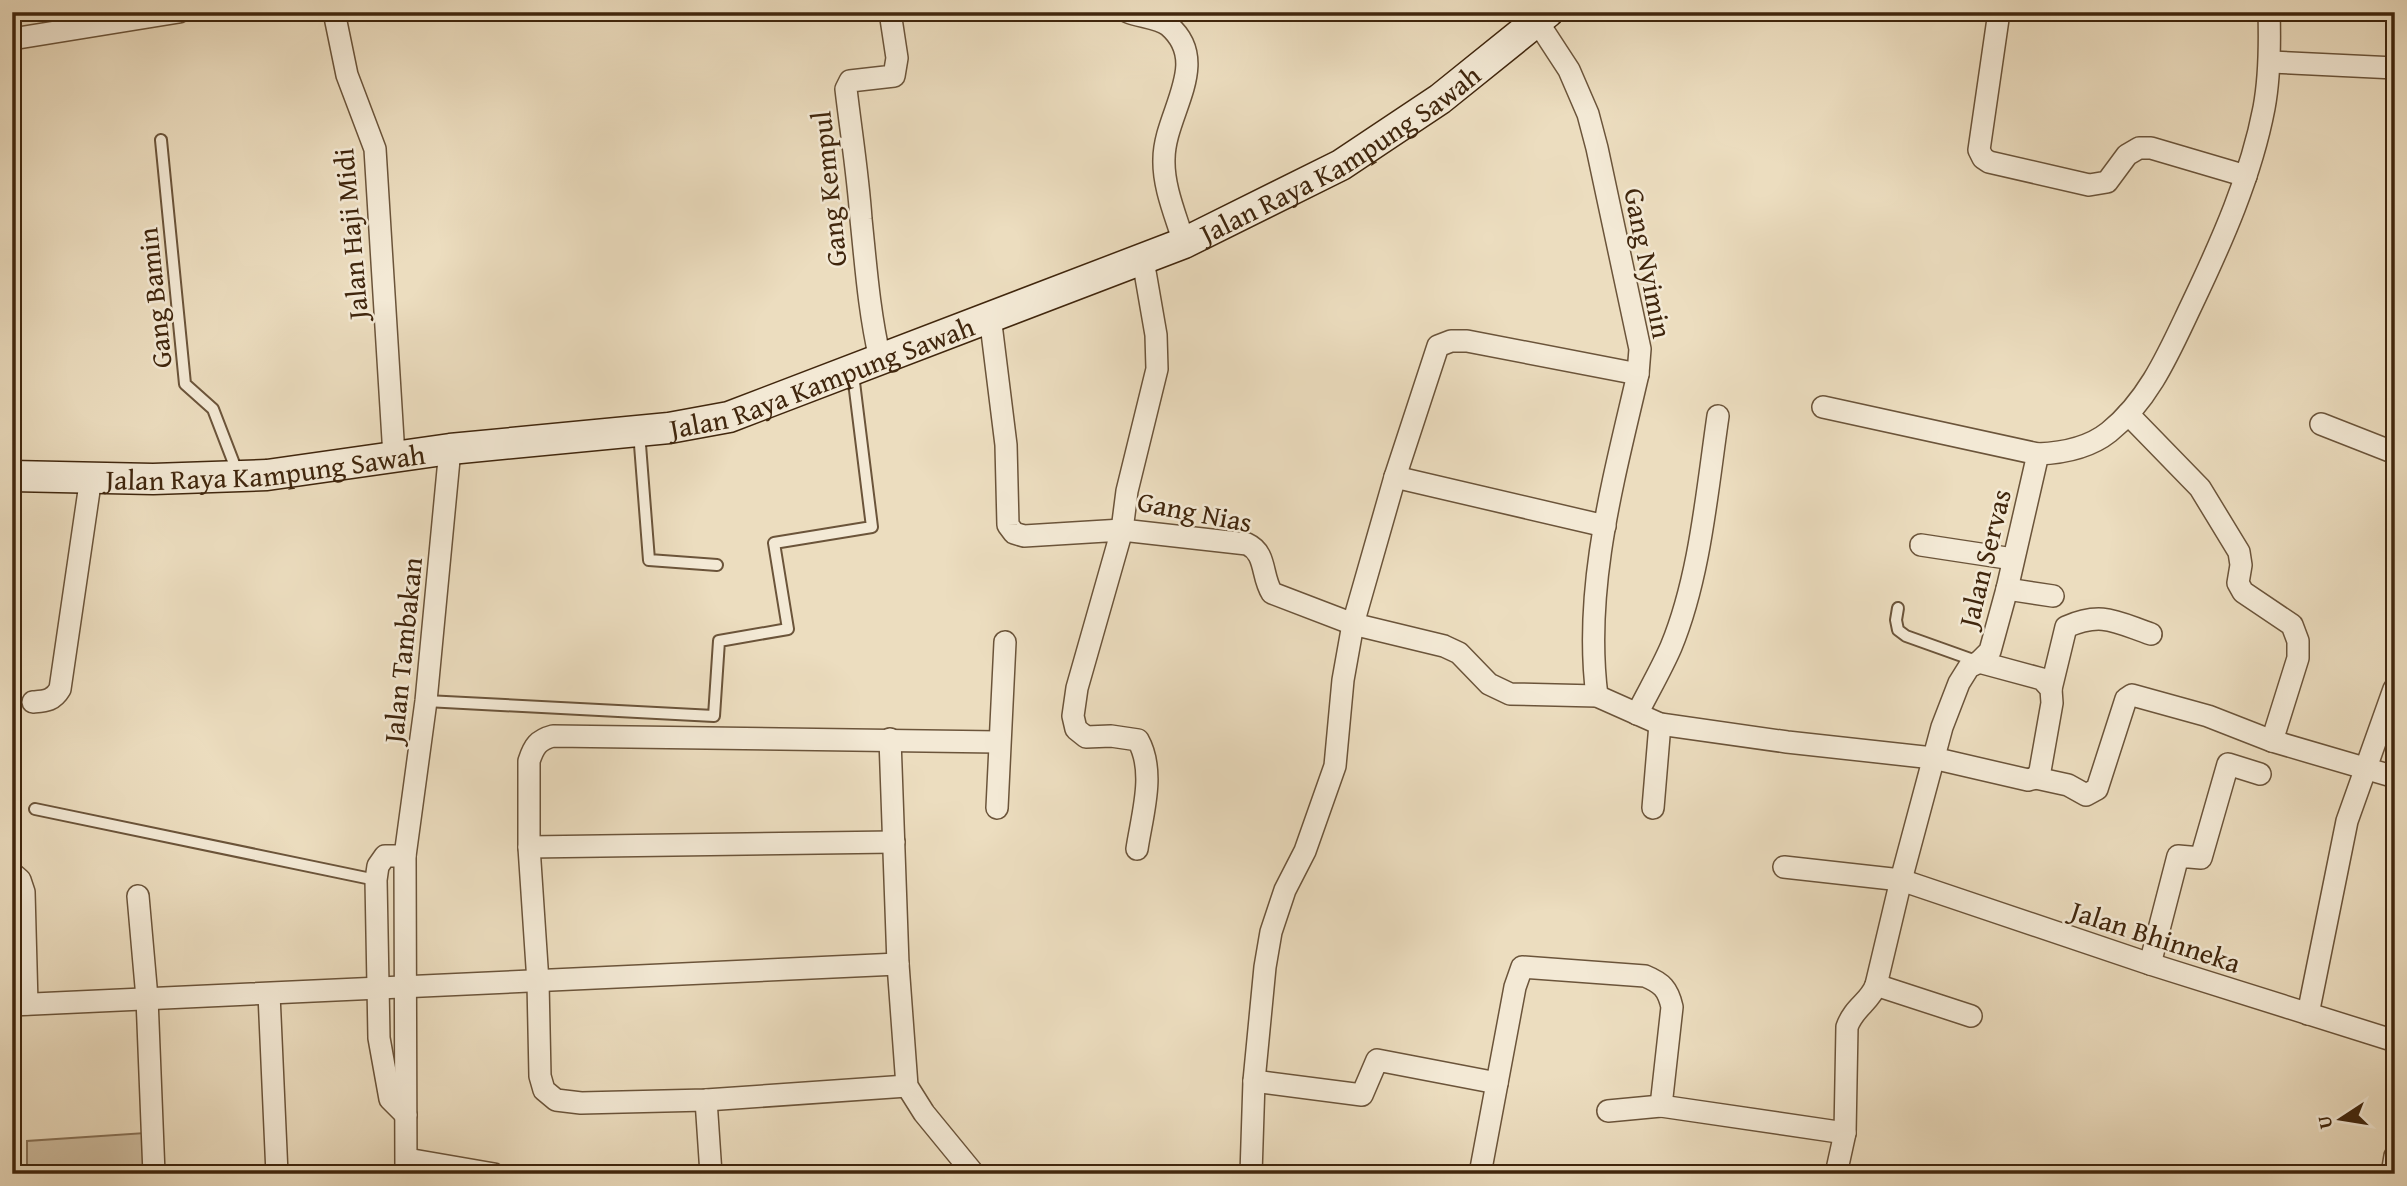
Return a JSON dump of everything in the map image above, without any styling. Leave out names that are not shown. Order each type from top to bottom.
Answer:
[{"type":"street","points":[[12,39],[179,12]]},
{"type":"street","name":"Jalan Haji Midi","points":[[334,12],[347,75],[375,149],[394,456]]},
{"type":"street","name":"Gang Kempul","points":[[880,359],[866,278],[862,219],[846,89],[850,80],[894,76],[897,58],[890,12]]},
{"type":"street","points":[[1128,12],[1168,24],[1186,47],[1186,82],[1169,128],[1164,158],[1168,192],[1184,243]]},
{"type":"street","points":[[1999,12],[1979,150],[1989,162],[2097,184],[2107,182],[2127,155],[2139,148],[2151,148],[2246,176]]},
{"type":"street","points":[[1823,407],[2038,454],[2058,453],[2082,446],[2107,434],[2128,414],[2159,374],[2219,247],[2246,176],[2264,109],[2271,62],[2269,12]]},
{"type":"street","name":"Jalan Raya Kampung Sawah","points":[[12,476],[153,480],[267,475],[394,456],[680,426],[729,417],[1184,243],[1341,165],[1440,99],[1542,16]]},
{"type":"street","name":"Gang Nyimin","points":[[1542,16],[1588,114],[1640,349],[1638,374],[1605,526],[1594,629],[1597,696]]},
{"type":"street","points":[[2271,62],[2395,68]]},
{"type":"street","name":"Gang Nias","points":[[1143,260],[1156,335],[1157,369],[1127,491],[1122,530],[1247,544],[1256,548],[1261,555],[1265,583],[1272,593],[1353,624],[1444,646],[1459,653],[1489,684],[1510,694],[1597,696]]},
{"type":"street","points":[[990,316],[1006,445],[1008,525],[1014,533],[1024,536],[1122,530],[1077,688],[1073,716],[1076,729],[1086,737],[1111,736],[1138,740],[1145,753],[1146,786],[1137,849]]},
{"type":"street","points":[[1251,1174],[1254,1081],[1271,932],[1285,890],[1305,851],[1335,766],[1343,680],[1353,624],[1395,477],[1438,346],[1451,341],[1467,341],[1638,374]]},
{"type":"street","points":[[2128,414],[2200,488],[2239,552],[2241,565],[2238,583],[2243,592],[2292,625],[2298,641],[2298,658],[2272,741]]},
{"type":"street","points":[[1637,715],[1671,646],[1684,605],[1699,547],[1718,416]]},
{"type":"street","points":[[2321,424],[2395,453]]},
{"type":"street","name":"Jalan Tambakan","points":[[406,1166],[405,856],[426,701],[450,449]]},
{"type":"street","name":"Jalan Servas","points":[[1836,1174],[1845,1133],[1847,1027],[1851,1016],[1869,998],[1876,985],[1933,758],[1959,683],[1969,667],[1990,651],[2038,454]]},
{"type":"street","points":[[33,702],[55,697],[60,689],[91,477]]},
{"type":"street","points":[[1395,477],[1605,526]]},
{"type":"street","points":[[1921,545],[2013,559]]},
{"type":"street","points":[[2007,589],[2053,596]]},
{"type":"street","points":[[2036,778],[2040,771],[2052,703],[2051,689],[2066,626],[2102,617],[2151,634]]},
{"type":"street","points":[[997,808],[1005,642]]},
{"type":"street","points":[[1979,662],[2042,679],[2051,689]]},
{"type":"street","points":[[2308,1014],[2347,821],[2395,689]]},
{"type":"street","points":[[1597,696],[1660,724],[1787,742],[1933,758],[2028,780],[2036,778],[2068,785],[2086,795],[2097,789],[2126,699],[2132,695],[2208,716],[2272,741],[2395,778]]},
{"type":"street","points":[[1653,808],[1660,724]]},
{"type":"street","points":[[907,1086],[706,1100],[581,1103],[556,1100],[544,1090],[540,1076],[538,982],[528,847],[529,761],[533,748],[540,740],[553,736],[999,742]]},
{"type":"street","points":[[890,739],[898,964],[907,1086],[924,1114],[974,1174]]},
{"type":"street","points":[[2150,964],[2178,856],[2201,858],[2228,764],[2260,774]]},
{"type":"street","points":[[528,847],[894,842]]},
{"type":"street","points":[[405,856],[385,856],[378,866],[376,880],[379,1038],[390,1099],[406,1115]]},
{"type":"street","name":"Jalan Bhinneka","points":[[1784,867],[1901,880],[2150,964],[2395,1041]]},
{"type":"street","points":[[12,873],[20,880],[24,892],[20,1005],[898,964]]},
{"type":"street","points":[[138,896],[146,998],[154,1174]]},
{"type":"street","points":[[1480,1174],[1515,987],[1522,967],[1645,976],[1661,982],[1669,993],[1672,1007],[1661,1106]]},
{"type":"street","points":[[1876,985],[1971,1016]]},
{"type":"street","points":[[268,994],[277,1174]]},
{"type":"street","points":[[1254,1081],[1362,1095],[1377,1060],[1497,1083]]},
{"type":"street","points":[[706,1100],[711,1174]]},
{"type":"street","points":[[1608,1111],[1661,1106],[1845,1133]]},
{"type":"street","points":[[2392,1174],[2395,1156]]},
{"type":"street","points":[[406,1166],[494,1174]]},
{"type":"lane","name":"Gang Bamin","points":[[161,140],[186,384],[213,409],[239,477]]},
{"type":"lane","points":[[426,701],[714,716],[719,641],[788,629],[774,543],[872,527],[853,371]]},
{"type":"lane","points":[[639,430],[649,560],[718,565]]},
{"type":"lane","points":[[1898,608],[1898,630],[1906,636],[1979,662]]},
{"type":"lane","points":[[35,809],[376,880]]},
{"type":"shaded area","points":[[145,1133],[147,1174],[27,1174],[27,1141]]}]
